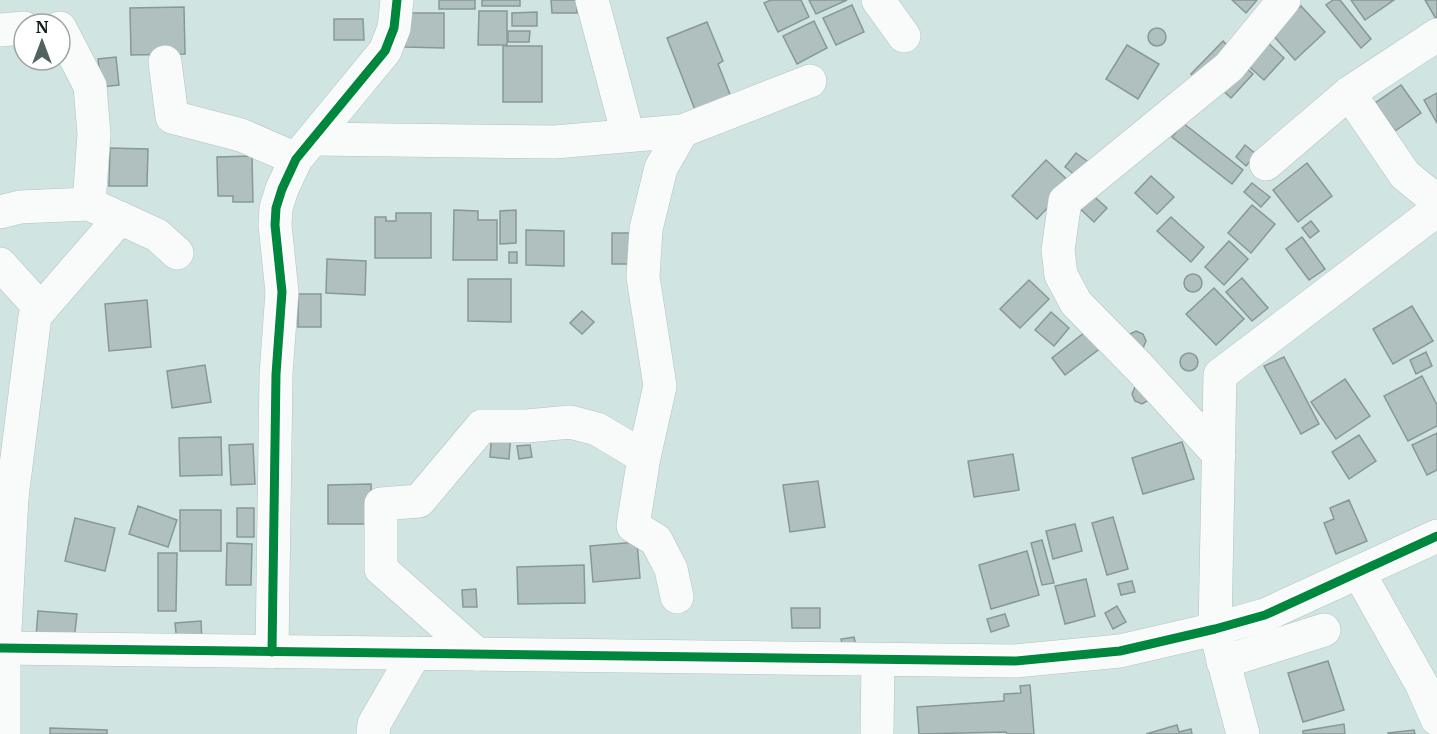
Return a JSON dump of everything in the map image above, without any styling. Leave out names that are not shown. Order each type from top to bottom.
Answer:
[{"type":"street","points":[[272,652],[276,374],[282,292],[275,225],[276,208],[282,189],[304,149],[385,51],[394,28],[397,0]]},
{"type":"street","points":[[592,0],[628,135]]},
{"type":"street","points":[[878,0],[904,36]]},
{"type":"street","points":[[1219,455],[1140,368],[1076,303],[1061,275],[1058,250],[1065,201],[1229,67],[1284,0]]},
{"type":"street","points":[[1266,164],[1349,93],[1437,35]]},
{"type":"street","points":[[72,51],[90,86],[94,134],[89,204]]},
{"type":"street","points":[[165,62],[172,117],[304,149],[555,142],[682,130],[810,81]]},
{"type":"street","points":[[1349,93],[1405,175],[1437,201]]},
{"type":"street","points":[[677,597],[671,569],[656,540],[633,526],[644,457],[660,386],[643,277],[646,229],[661,168],[682,130]]},
{"type":"street","points":[[0,212],[20,207],[89,204],[157,235],[177,253]]},
{"type":"street","points":[[1243,734],[1215,629],[1220,375],[1437,210]]},
{"type":"street","points":[[4,734],[2,648],[6,493],[35,316],[120,218]]},
{"type":"street","points":[[0,264],[41,309]]},
{"type":"street","points":[[477,654],[381,569],[381,504],[419,501],[482,426],[527,426],[570,422],[597,429],[644,457]]},
{"type":"street","points":[[2,648],[1015,661],[1120,651],[1265,615],[1437,536]]},
{"type":"street","points":[[1359,573],[1422,685],[1437,719]]},
{"type":"street","points":[[1224,662],[1324,630]]},
{"type":"street","points":[[373,734],[374,724],[416,653]]},
{"type":"street","points":[[877,734],[878,660]]},
{"type":"building","points":[[439,0],[475,0],[475,9],[439,9]]},
{"type":"building","points":[[482,0],[520,0],[520,6],[482,6]]},
{"type":"building","points":[[551,0],[577,0],[577,13],[552,13]]},
{"type":"building","points":[[771,0],[801,0],[809,17],[778,32],[764,3]]},
{"type":"building","points":[[809,0],[847,0],[816,14]]},
{"type":"building","points":[[1232,0],[1257,0],[1246,13]]},
{"type":"building","points":[[1333,0],[1340,0],[1371,39],[1361,48],[1326,5]]},
{"type":"building","points":[[1351,0],[1394,0],[1365,20]]},
{"type":"building","points":[[1425,0],[1437,0],[1437,19],[1436,19]]},
{"type":"building","points":[[852,5],[864,32],[836,45],[823,18]]},
{"type":"building","points":[[1301,6],[1325,32],[1295,60],[1271,33]]},
{"type":"building","points":[[184,7],[185,54],[131,55],[130,8]]},
{"type":"building","points":[[479,11],[507,11],[507,45],[478,45]]},
{"type":"building","points":[[537,12],[537,26],[512,26],[512,13]]},
{"type":"building","points":[[406,13],[444,13],[444,48],[405,47]]},
{"type":"building","points":[[334,19],[363,19],[364,40],[334,40]]},
{"type":"building","points":[[814,21],[827,48],[797,64],[783,36]]},
{"type":"building","points":[[707,22],[723,61],[718,64],[733,102],[697,115],[667,38]]},
{"type":"building","points":[[1157,28],[1163,31],[1166,37],[1163,43],[1157,46],[1151,43],[1148,37],[1151,31]]},
{"type":"building","points":[[508,31],[530,31],[529,42],[508,42]]},
{"type":"building","points":[[1263,38],[1284,58],[1264,80],[1243,61]]},
{"type":"building","points":[[1223,41],[1234,52],[1202,85],[1191,74]]},
{"type":"building","points":[[1127,45],[1159,64],[1138,99],[1106,79]]},
{"type":"building","points":[[503,46],[542,46],[542,102],[503,102]]},
{"type":"building","points":[[116,57],[119,85],[101,87],[98,59]]},
{"type":"building","points":[[1241,63],[1253,74],[1231,98],[1220,88]]},
{"type":"building","points":[[1401,85],[1421,113],[1395,131],[1375,103]]},
{"type":"building","points":[[1437,93],[1437,123],[1424,100]]},
{"type":"building","points":[[1183,123],[1243,170],[1232,184],[1172,137]]},
{"type":"building","points":[[1245,145],[1256,154],[1246,166],[1236,157]]},
{"type":"building","points":[[110,148],[148,149],[147,186],[109,186]]},
{"type":"building","points":[[1076,153],[1094,166],[1082,181],[1065,167]]},
{"type":"building","points":[[252,156],[253,202],[233,202],[233,196],[218,196],[217,157]]},
{"type":"building","points":[[1046,160],[1071,183],[1037,219],[1012,196]]},
{"type":"building","points":[[1307,163],[1332,196],[1298,222],[1273,190]]},
{"type":"building","points":[[1151,176],[1174,197],[1157,214],[1135,193]]},
{"type":"building","points":[[1252,183],[1270,197],[1261,207],[1244,192]]},
{"type":"building","points":[[1088,191],[1107,208],[1094,222],[1075,204]]},
{"type":"building","points":[[1252,205],[1275,224],[1251,253],[1228,233]]},
{"type":"building","points":[[454,210],[478,211],[478,220],[497,220],[497,260],[453,260]]},
{"type":"building","points":[[516,210],[516,243],[500,244],[500,211]]},
{"type":"building","points":[[396,213],[431,213],[431,258],[375,258],[375,217],[386,217],[386,221],[396,221]]},
{"type":"building","points":[[1171,217],[1204,247],[1191,262],[1157,231]]},
{"type":"building","points":[[1311,221],[1319,231],[1310,238],[1302,228]]},
{"type":"building","points":[[526,230],[564,231],[564,266],[526,265]]},
{"type":"building","points":[[612,233],[637,233],[638,264],[612,264]]},
{"type":"building","points":[[1302,237],[1325,269],[1309,280],[1286,249]]},
{"type":"building","points":[[1229,241],[1248,259],[1224,285],[1205,267]]},
{"type":"building","points":[[509,252],[517,252],[517,263],[509,263]]},
{"type":"building","points":[[327,259],[366,261],[365,295],[326,293]]},
{"type":"building","points":[[1193,274],[1199,277],[1202,283],[1199,289],[1193,292],[1187,289],[1184,283],[1187,277]]},
{"type":"building","points":[[1242,278],[1268,308],[1252,321],[1226,292]]},
{"type":"building","points":[[468,279],[511,279],[511,322],[468,321]]},
{"type":"building","points":[[1029,280],[1049,299],[1020,328],[1000,309]]},
{"type":"building","points":[[1214,288],[1244,319],[1216,345],[1186,314]]},
{"type":"building","points":[[298,294],[321,294],[321,327],[298,327]]},
{"type":"building","points":[[147,300],[151,347],[109,351],[105,304]]},
{"type":"building","points":[[1412,306],[1433,341],[1393,364],[1373,329]]},
{"type":"building","points":[[582,311],[594,322],[582,334],[570,323]]},
{"type":"building","points":[[1051,312],[1069,328],[1054,346],[1035,330]]},
{"type":"building","points":[[1089,329],[1102,347],[1065,375],[1052,358]]},
{"type":"building","points":[[1136,331],[1143,334],[1146,341],[1143,348],[1128,335]]},
{"type":"building","points":[[1426,352],[1432,366],[1416,374],[1410,360]]},
{"type":"building","points":[[1189,353],[1195,356],[1198,362],[1195,368],[1189,371],[1183,368],[1180,362],[1183,356]]},
{"type":"building","points":[[1284,357],[1319,424],[1301,434],[1264,366]]},
{"type":"building","points":[[205,365],[211,402],[172,408],[167,371]]},
{"type":"building","points":[[1422,376],[1437,405],[1437,426],[1408,441],[1384,396]]},
{"type":"building","points":[[1345,379],[1370,416],[1336,439],[1311,402]]},
{"type":"building","points":[[1142,384],[1149,400],[1142,404],[1135,401],[1132,394],[1135,387]]},
{"type":"building","points":[[492,431],[511,432],[509,459],[490,457]]},
{"type":"building","points":[[1437,433],[1437,470],[1427,475],[1412,445]]},
{"type":"building","points":[[1359,435],[1376,461],[1349,479],[1332,452]]},
{"type":"building","points":[[221,437],[222,475],[180,476],[179,438]]},
{"type":"building","points":[[1182,442],[1194,479],[1143,494],[1132,458]]},
{"type":"building","points":[[253,444],[255,484],[231,485],[229,445]]},
{"type":"building","points":[[530,445],[532,457],[519,459],[517,446]]},
{"type":"building","points":[[1013,454],[1019,490],[974,497],[968,461]]},
{"type":"building","points":[[818,481],[825,527],[790,532],[783,485]]},
{"type":"building","points":[[371,484],[372,524],[328,524],[328,485]]},
{"type":"building","points":[[1349,500],[1367,541],[1336,554],[1324,523],[1334,519],[1330,508]]},
{"type":"building","points":[[138,506],[177,520],[168,547],[129,534]]},
{"type":"building","points":[[237,508],[254,508],[254,537],[237,537]]},
{"type":"building","points":[[180,510],[221,510],[221,551],[180,551]]},
{"type":"building","points":[[1113,517],[1128,569],[1107,575],[1092,523]]},
{"type":"building","points":[[75,518],[115,528],[105,571],[65,561]]},
{"type":"building","points":[[1075,524],[1082,551],[1053,559],[1046,531]]},
{"type":"building","points":[[1042,540],[1054,583],[1042,585],[1031,543]]},
{"type":"building","points":[[637,542],[640,578],[593,582],[590,546]]},
{"type":"building","points":[[227,543],[252,544],[251,585],[226,585]]},
{"type":"building","points":[[1027,551],[1039,595],[991,609],[979,565]]},
{"type":"building","points":[[158,553],[177,553],[176,611],[158,611]]},
{"type":"building","points":[[584,565],[585,603],[518,604],[517,567]]},
{"type":"building","points":[[1086,579],[1095,616],[1065,624],[1055,586]]},
{"type":"building","points":[[1132,581],[1135,592],[1121,595],[1118,584]]},
{"type":"building","points":[[476,589],[477,607],[463,607],[462,590]]},
{"type":"building","points":[[1117,606],[1126,622],[1113,629],[1105,613]]},
{"type":"building","points":[[791,608],[820,608],[820,628],[792,628]]},
{"type":"building","points":[[38,611],[77,614],[74,640],[36,637]]},
{"type":"building","points":[[1005,614],[1009,626],[991,632],[987,619]]},
{"type":"building","points":[[201,621],[202,642],[177,643],[175,623]]},
{"type":"building","points":[[854,637],[857,651],[844,653],[841,639]]},
{"type":"building","points":[[1328,661],[1344,710],[1303,722],[1288,673]]},
{"type":"building","points":[[1030,685],[1034,734],[1007,734],[1006,732],[919,734],[917,707],[1004,701],[1004,694],[1021,693],[1020,686]]},
{"type":"building","points":[[1344,724],[1345,734],[1303,734],[1303,731]]},
{"type":"building","points":[[1177,725],[1179,732],[1191,729],[1192,734],[1146,734]]},
{"type":"building","points":[[50,728],[107,730],[107,734],[50,734]]},
{"type":"building","points":[[1414,730],[1415,734],[1388,734],[1388,733]]},
{"type":"cycle path","points":[[272,652],[276,374],[282,292],[275,225],[276,208],[296,159],[385,51],[394,28],[397,0]]},
{"type":"cycle path","points":[[0,648],[1015,661],[1120,651],[1265,615],[1437,536]]}]
